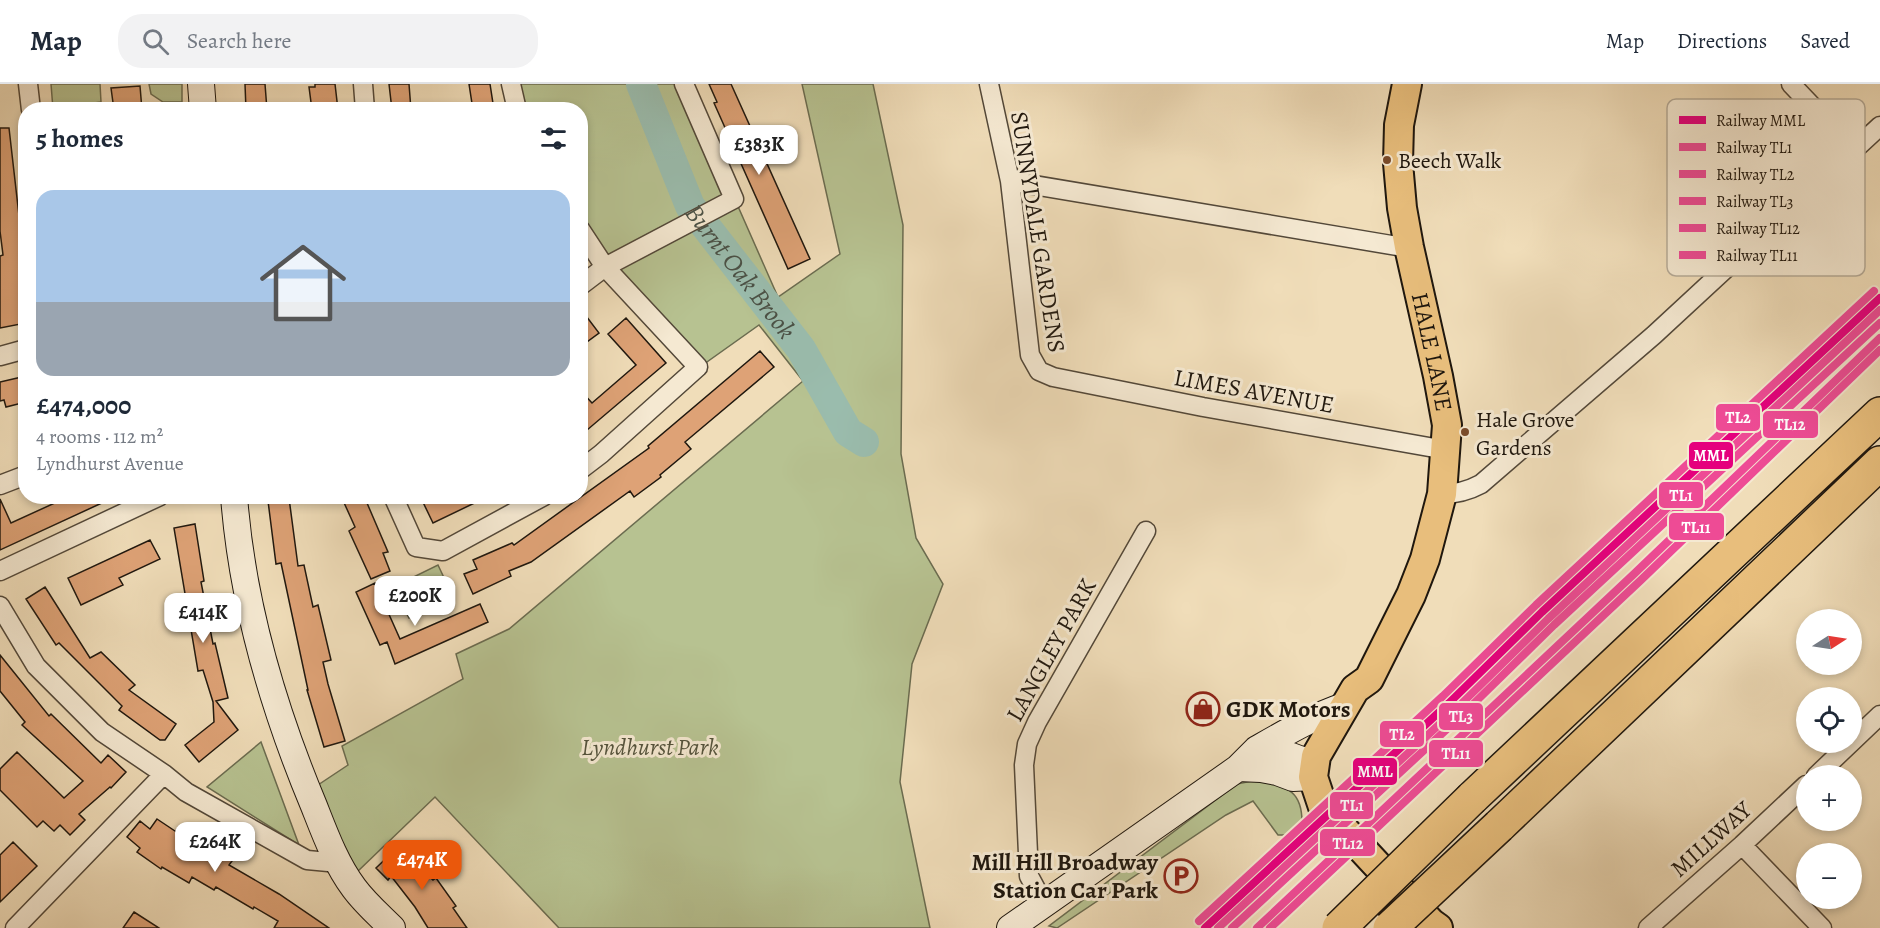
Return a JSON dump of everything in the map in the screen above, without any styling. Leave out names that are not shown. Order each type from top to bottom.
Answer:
[{"type":"highway","points":[[1338,928],[1472,798],[1880,414]]},
{"type":"highway","points":[[1390,928],[1880,463]]},
{"type":"main road","name":"HALE LANE","points":[[1313,777],[1316,756],[1355,689],[1368,679],[1411,595],[1425,559],[1442,494],[1447,425],[1409,248],[1402,208],[1398,163],[1399,125],[1407,84]]},
{"type":"main road","name":"HALE LANE","points":[[1313,777],[1332,762],[1368,697],[1368,679]]},
{"type":"main road","points":[[1313,777],[1323,807],[1438,928]]},
{"type":"main road","points":[[1313,777],[1337,795],[1441,913],[1445,928]]},
{"type":"street","points":[[28,84],[30,102]]},
{"type":"street","points":[[201,84],[202,102]]},
{"type":"street","points":[[363,84],[364,102]]},
{"type":"street","points":[[511,84],[515,102]]},
{"type":"street","points":[[588,280],[605,267],[734,200],[684,84]]},
{"type":"street","name":"SUNNYDALE GARDENS","points":[[989,84],[1010,181],[1030,355],[1038,371],[1053,377]]},
{"type":"street","points":[[1791,84],[1805,99]]},
{"type":"street","points":[[1865,141],[1880,126]]},
{"type":"street","points":[[1010,181],[1409,248]]},
{"type":"street","points":[[588,241],[605,267],[698,367],[588,463]]},
{"type":"street","points":[[1442,494],[1469,491],[1481,484],[1654,335],[1718,276]]},
{"type":"street","points":[[0,356],[18,351]]},
{"type":"street","name":"LIMES AVENUE","points":[[1053,377],[1203,407],[1446,450]]},
{"type":"street","points":[[0,485],[18,478]]},
{"type":"street","points":[[0,572],[143,504]]},
{"type":"street","points":[[235,504],[238,538],[255,627],[279,717],[339,863],[354,888],[392,928]]},
{"type":"street","points":[[397,504],[416,547],[443,551],[529,504]]},
{"type":"street","name":"LANGLEY PARK","points":[[1044,904],[1029,876],[1024,765],[1027,744],[1036,722],[1146,531]]},
{"type":"street","points":[[0,606],[36,666],[102,732],[164,774],[186,792],[308,860],[339,863]]},
{"type":"street","points":[[1010,928],[1238,768],[1257,749],[1344,706]]},
{"type":"street","points":[[1828,765],[1880,715]]},
{"type":"street","points":[[1257,749],[1302,760],[1313,777]]},
{"type":"street","points":[[1238,768],[1261,769],[1293,778],[1313,777]]},
{"type":"street","points":[[15,928],[164,774]]},
{"type":"street","name":"MILLWAY","points":[[1648,928],[1796,794]]},
{"type":"street","points":[[1742,845],[1822,928]]},
{"type":"green space","points":[[51,84],[100,84],[101,102],[52,102]]},
{"type":"green space","points":[[149,84],[182,84],[182,102],[163,102],[151,94]]},
{"type":"green space","name":"Lyndhurst Park","points":[[511,84],[684,84],[778,297],[840,254],[802,84],[873,84],[903,225],[901,454],[916,538],[943,584],[912,664],[900,782],[930,928],[559,928],[435,797],[357,872],[335,830],[318,785],[348,765],[342,746],[463,679],[456,654],[509,629],[803,381],[759,325],[697,369],[588,237],[588,102],[515,102]]},
{"type":"green space","points":[[438,565],[453,597],[409,618],[393,587]]},
{"type":"green space","points":[[261,742],[299,845],[207,787]]},
{"type":"green space","points":[[1257,780],[1284,788],[1296,797],[1302,813],[1302,825],[1292,835],[1278,835],[1253,801],[1226,815],[1057,928],[1049,926],[1237,784]]},
{"type":"building","points":[[245,84],[265,84],[266,102],[246,102]]},
{"type":"building","points":[[315,84],[335,84],[337,102],[311,102],[309,87],[315,87]]},
{"type":"building","points":[[389,84],[409,84],[410,102],[391,102]]},
{"type":"building","points":[[469,84],[490,84],[493,102],[472,102]]},
{"type":"building","points":[[709,84],[731,84],[810,259],[788,269],[714,103],[717,102]]},
{"type":"building","points":[[140,86],[141,102],[113,102],[111,88]]},
{"type":"building","points":[[0,128],[9,128],[18,207],[18,325],[0,328],[0,256],[3,255],[0,231]]},
{"type":"building","points":[[626,318],[666,363],[588,429],[588,399],[592,403],[636,365],[608,334]]},
{"type":"building","points":[[588,319],[599,333],[588,341]]},
{"type":"building","points":[[760,351],[774,367],[685,442],[691,449],[660,475],[661,477],[634,497],[630,491],[531,562],[509,571],[511,576],[473,594],[464,574],[477,569],[473,560],[512,543],[514,545],[571,504],[588,504],[588,492],[649,448],[648,446]]},
{"type":"building","points":[[18,378],[18,404],[6,407],[4,400],[0,401],[0,382]]},
{"type":"building","points":[[0,499],[11,523],[53,504],[100,504],[0,550]]},
{"type":"building","points":[[268,504],[290,504],[298,566],[304,565],[313,607],[318,605],[331,660],[323,662],[345,741],[324,747],[307,690],[281,563],[276,564]]},
{"type":"building","points":[[345,504],[367,504],[388,552],[383,553],[390,571],[371,579],[349,531],[355,527]]},
{"type":"building","points":[[424,504],[472,504],[433,523]]},
{"type":"building","points":[[195,524],[204,581],[201,582],[213,644],[215,643],[228,698],[216,701],[238,730],[199,762],[185,745],[214,722],[213,702],[203,670],[198,671],[174,528]]},
{"type":"building","points":[[150,540],[160,559],[119,578],[123,585],[81,605],[68,578]]},
{"type":"building","points":[[375,583],[400,639],[480,604],[488,622],[395,664],[387,642],[380,645],[356,592]]},
{"type":"building","points":[[45,587],[90,658],[101,652],[135,685],[129,690],[176,724],[165,740],[160,740],[119,710],[122,706],[59,643],[56,645],[26,599]]},
{"type":"building","points":[[0,655],[49,716],[51,714],[101,763],[108,755],[126,772],[111,788],[79,814],[85,820],[70,835],[60,825],[54,831],[43,821],[37,827],[0,790],[0,769],[17,752],[64,798],[83,781],[22,725],[25,722],[0,691]]},
{"type":"building","points":[[157,819],[178,833],[181,828],[232,861],[229,865],[279,894],[329,928],[274,928],[278,921],[216,887],[214,890],[192,877],[189,883],[162,867],[161,869],[137,852],[140,848],[127,837],[140,821],[150,829]]},
{"type":"building","points":[[13,842],[37,866],[0,902],[0,855]]},
{"type":"building","points":[[399,846],[433,880],[436,878],[456,906],[453,908],[467,928],[428,928],[391,876],[388,880],[376,868]]},
{"type":"building","points":[[134,912],[159,928],[123,928]]},
{"type":"waterway","name":"Burnt Oak Brook","points":[[641,84],[690,206],[801,349],[848,432],[864,442]]},
{"type":"rail line","name":"TL2","points":[[1199,921],[1443,696],[1536,605],[1874,291]]},
{"type":"rail line","name":"MML","points":[[1205,928],[1449,703],[1542,612],[1880,298]]},
{"type":"rail line","name":"TL1","points":[[1218,928],[1455,710],[1548,619],[1880,310]]},
{"type":"rail line","name":"TL3","points":[[1232,928],[1880,323]]},
{"type":"rail line","name":"TL12","points":[[1257,928],[1635,573],[1880,338]]},
{"type":"rail line","name":"TL11","points":[[1270,928],[1641,580],[1880,350]]},
{"type":"place","name":"Beech Walk","points":[[1387,160]]},
{"type":"place","name":"Hale Grove Gardens","points":[[1465,432]]},
{"type":"place","name":"GDK Motors","points":[[1203,709]]},
{"type":"place","name":"Mill Hill Broadway Station Car Park","points":[[1181,876]]}]
